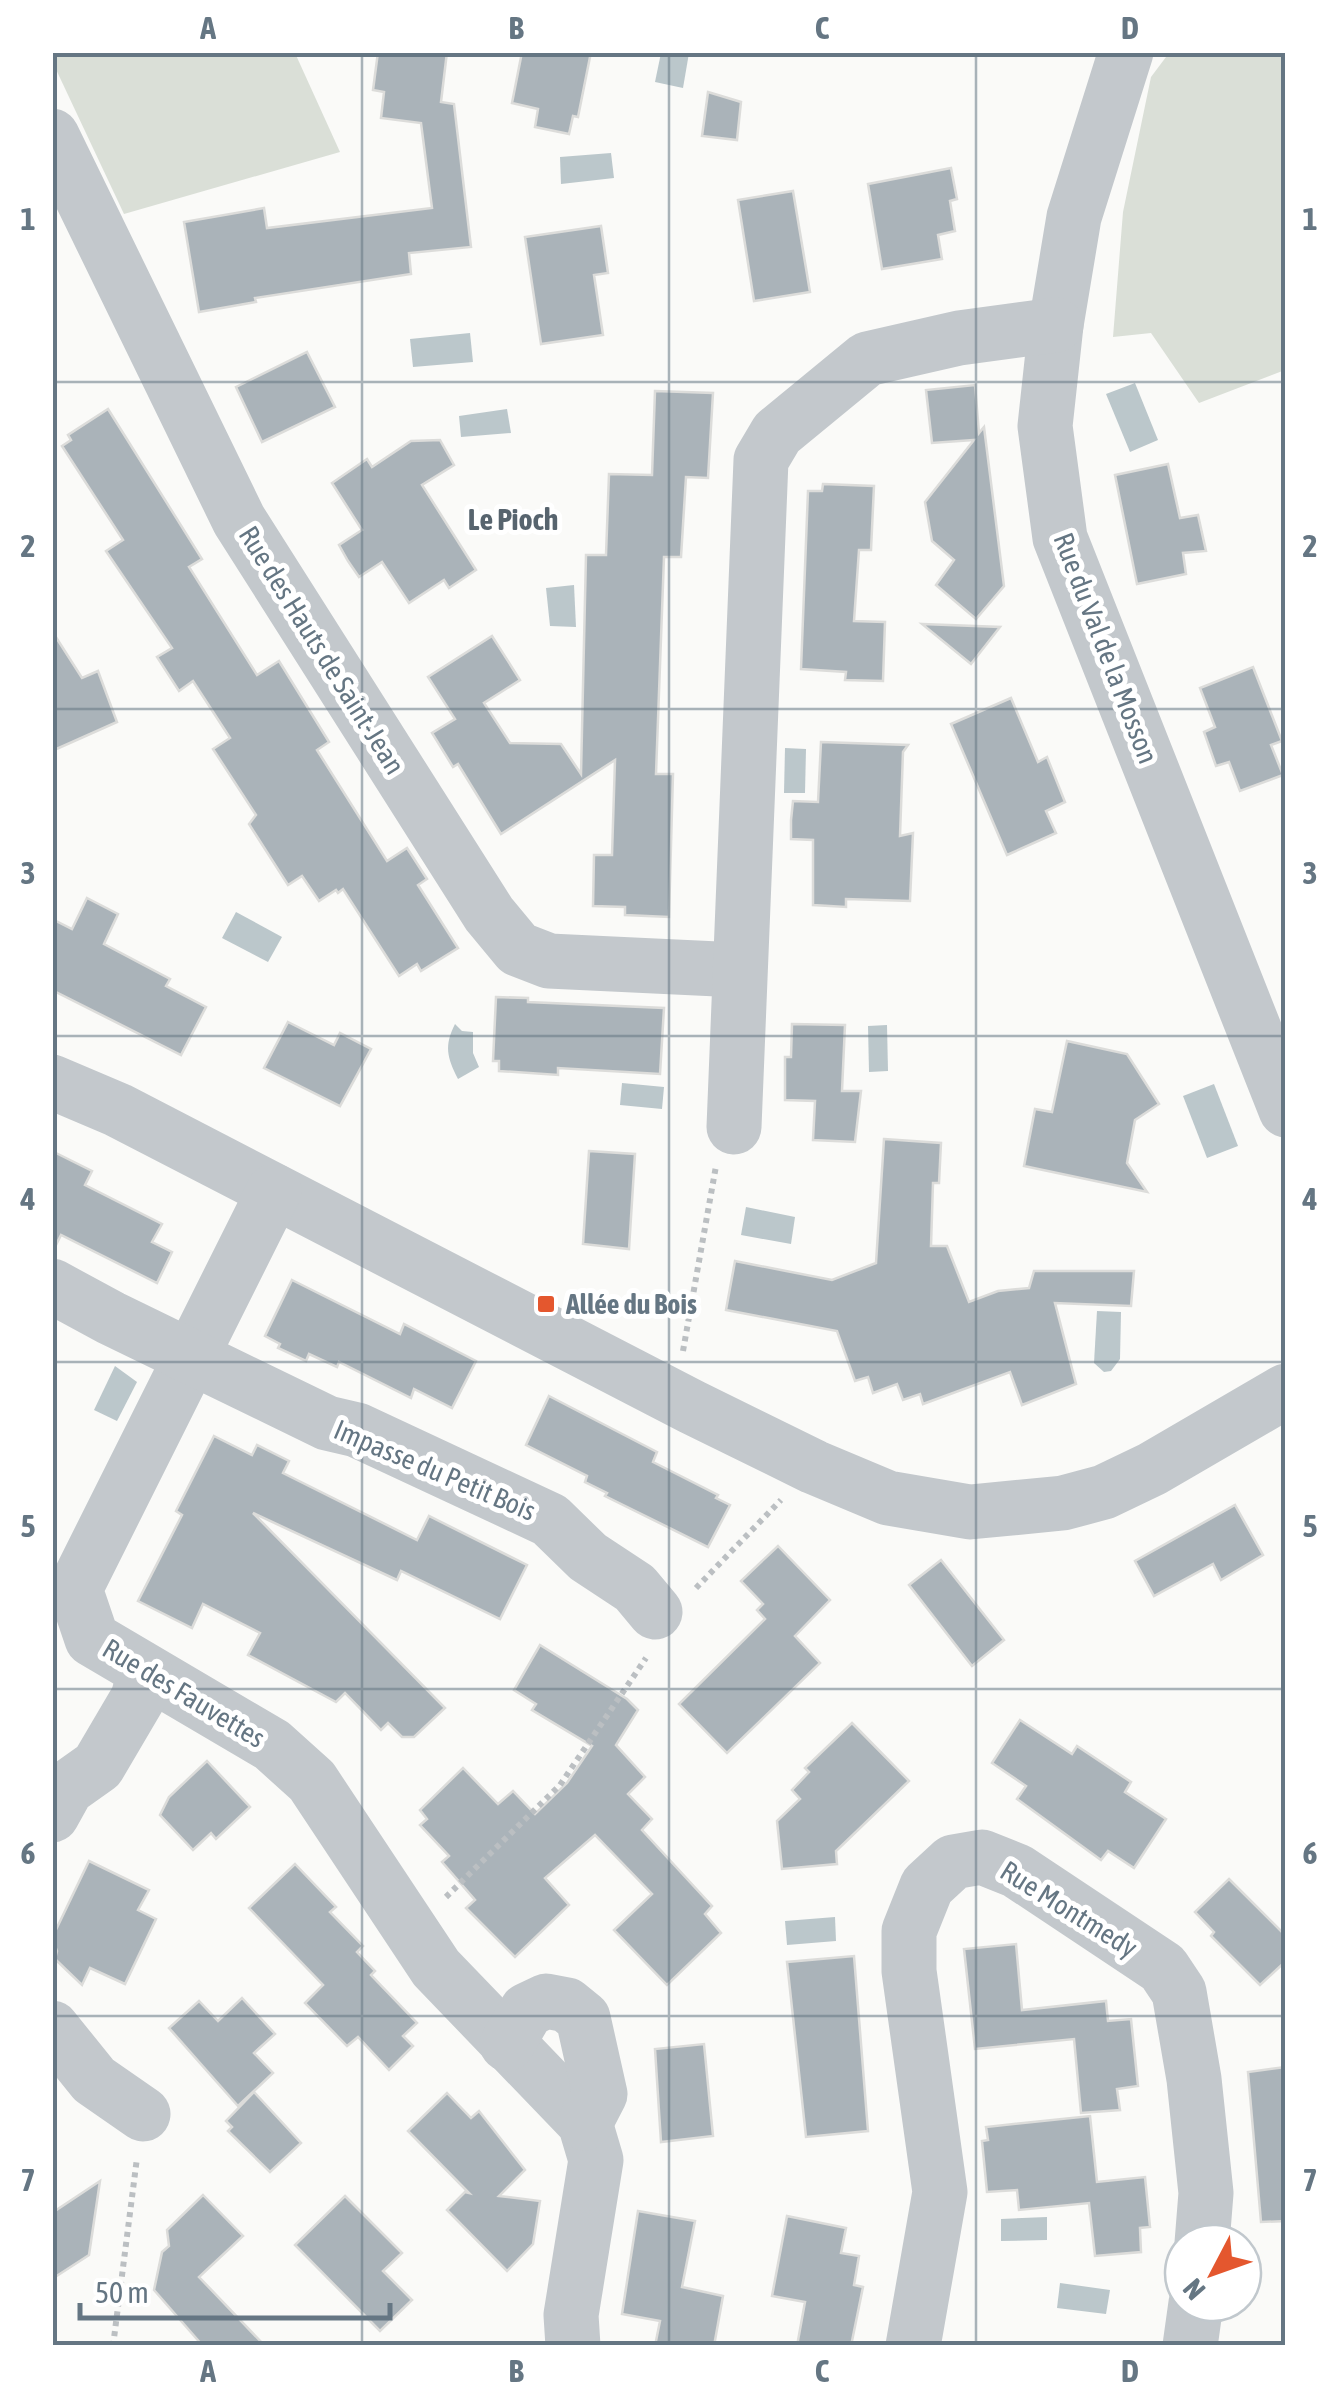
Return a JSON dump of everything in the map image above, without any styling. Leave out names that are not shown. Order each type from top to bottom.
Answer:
[{"type":"street","name":"Rue du Val de la Mosson","points":[[1126,52],[1074,217],[1056,325],[1044,426],[1060,538],[1286,1110]]},
{"type":"street","name":"Rue des Hauts de Saint-Jean","points":[[52,136],[239,520],[488,914],[518,949],[549,961],[739,970]]},
{"type":"street","points":[[734,1127],[762,460],[777,432],[867,359],[959,338],[1056,325]]},
{"type":"street","points":[[52,1082],[118,1110],[814,1467],[888,1498],[970,1512],[1063,1503],[1104,1492],[1152,1469],[1286,1391]]},
{"type":"street","name":"Rue des Fauvettes","points":[[274,1191],[75,1589],[72,1642],[188,1694],[272,1745],[312,1780],[436,1968],[584,2123]]},
{"type":"street","name":"Impasse du Petit Bois","points":[[52,1286],[327,1423],[357,1430],[550,1520],[588,1556],[634,1588],[655,1612]]},
{"type":"street","points":[[52,1815],[67,1788],[75,1754],[138,1698],[145,1672]]},
{"type":"street","name":"Rue Montmedy","points":[[912,2346],[940,2192],[911,1988],[909,1932],[928,1886],[954,1862],[982,1858],[1017,1870],[1162,1968],[1179,1992],[1194,2080],[1206,2193],[1204,2223]]},
{"type":"street","points":[[507,2044],[527,2010],[546,2001],[567,2006],[582,2018],[600,2094],[584,2123],[596,2160],[570,2315],[573,2346]]},
{"type":"street","points":[[52,2028],[94,2080],[143,2114]]},
{"type":"path","points":[[681,1362],[719,1147],[734,1127]]},
{"type":"path","points":[[410,1931],[560,1785],[647,1656],[655,1612],[676,1608],[814,1467]]},
{"type":"path","points":[[113,2346],[143,2114]]},
{"type":"shaded area","points":[[53,52],[295,53],[340,152],[124,214],[53,63]]},
{"type":"shaded area","points":[[661,53],[689,53],[683,88],[655,82]]},
{"type":"shaded area","points":[[1169,53],[1285,53],[1285,370],[1199,403],[1151,333],[1113,337],[1123,212],[1151,77]]},
{"type":"shaded area","points":[[611,153],[614,178],[561,184],[560,157]]},
{"type":"shaded area","points":[[470,333],[473,362],[413,367],[410,339]]},
{"type":"shaded area","points":[[1135,383],[1158,440],[1130,452],[1106,394]]},
{"type":"shaded area","points":[[507,409],[511,433],[461,437],[459,416]]},
{"type":"shaded area","points":[[574,585],[576,627],[550,626],[546,588]]},
{"type":"shaded area","points":[[785,748],[806,749],[805,793],[784,793]]},
{"type":"shaded area","points":[[236,912],[282,937],[268,962],[222,938]]},
{"type":"shaded area","points":[[455,1024],[462,1031],[473,1032],[473,1053],[479,1067],[458,1079],[448,1052]]},
{"type":"shaded area","points":[[887,1025],[888,1071],[869,1072],[868,1026]]},
{"type":"shaded area","points":[[622,1083],[664,1087],[662,1109],[620,1105]]},
{"type":"shaded area","points":[[1214,1084],[1238,1146],[1207,1158],[1183,1096]]},
{"type":"shaded area","points":[[746,1207],[795,1217],[791,1244],[741,1235]]},
{"type":"shaded area","points":[[1097,1311],[1121,1312],[1120,1359],[1111,1371],[1104,1372],[1094,1363]]},
{"type":"shaded area","points":[[115,1366],[137,1382],[117,1421],[94,1410]]},
{"type":"shaded area","points":[[835,1917],[836,1941],[787,1945],[785,1921]]},
{"type":"shaded area","points":[[1047,2217],[1047,2240],[1001,2241],[1001,2219]]},
{"type":"shaded area","points":[[1060,2283],[1110,2290],[1106,2314],[1057,2308]]},
{"type":"building","points":[[378,52],[447,52],[441,102],[454,104],[471,247],[409,253],[411,274],[255,298],[256,302],[199,312],[184,222],[264,208],[267,228],[432,208],[421,123],[381,118],[384,92],[373,90]]},
{"type":"building","points":[[522,52],[591,52],[578,117],[573,116],[569,134],[535,127],[538,109],[512,103]]},
{"type":"building","points":[[708,92],[741,102],[737,140],[702,136]]},
{"type":"building","points":[[951,168],[957,199],[950,201],[955,231],[938,235],[942,259],[882,269],[868,184]]},
{"type":"building","points":[[793,191],[810,292],[754,301],[738,200]]},
{"type":"building","points":[[601,226],[608,273],[594,275],[603,335],[541,344],[525,237]]},
{"type":"building","points":[[307,352],[335,407],[262,442],[236,387]]},
{"type":"building","points":[[975,385],[1004,586],[976,619],[936,585],[954,560],[932,541],[925,502],[974,440],[932,443],[926,390]]},
{"type":"building","points":[[655,391],[713,393],[708,478],[686,477],[681,557],[664,557],[656,774],[673,774],[669,917],[625,915],[625,907],[593,906],[594,855],[612,855],[615,760],[501,834],[458,764],[453,767],[432,733],[455,719],[428,677],[492,636],[520,680],[484,703],[510,743],[561,744],[581,774],[586,555],[606,555],[609,474],[652,475]]},
{"type":"building","points":[[108,409],[202,559],[189,567],[257,675],[279,661],[329,742],[317,750],[387,861],[407,848],[427,879],[418,885],[458,948],[421,971],[417,964],[399,976],[343,889],[319,901],[302,876],[288,885],[249,824],[256,815],[213,749],[230,738],[193,681],[179,691],[157,657],[172,648],[106,551],[123,540],[62,446],[71,440],[68,435]]},
{"type":"building","points":[[440,440],[454,465],[422,485],[476,570],[449,588],[444,580],[409,603],[382,562],[359,577],[348,561],[339,545],[362,530],[332,483],[367,459],[372,467],[411,441]]},
{"type":"building","points":[[1168,464],[1180,518],[1198,515],[1206,551],[1183,553],[1186,574],[1137,584],[1115,475]]},
{"type":"building","points":[[823,484],[874,486],[871,550],[859,550],[854,621],[885,622],[883,681],[845,680],[846,672],[801,669],[808,491],[822,491]]},
{"type":"building","points":[[922,624],[1000,627],[971,664]]},
{"type":"building","points":[[52,631],[82,678],[98,671],[117,722],[52,751]]},
{"type":"building","points":[[1253,667],[1282,741],[1271,745],[1283,775],[1240,791],[1229,762],[1216,766],[1204,732],[1215,727],[1200,688]]},
{"type":"building","points":[[1011,698],[1038,762],[1047,757],[1065,802],[1046,811],[1056,833],[1007,855],[951,724]]},
{"type":"building","points":[[821,742],[908,745],[903,752],[900,836],[913,833],[910,901],[846,899],[846,907],[813,905],[813,840],[791,839],[791,820],[793,801],[818,802]]},
{"type":"building","points":[[87,898],[118,914],[104,944],[170,979],[166,986],[206,1007],[181,1055],[52,990],[52,919],[72,929]]},
{"type":"building","points":[[496,997],[664,1008],[660,1074],[558,1068],[558,1075],[499,1071],[499,1061],[493,1061]]},
{"type":"building","points":[[288,1022],[334,1045],[340,1033],[371,1049],[340,1106],[264,1068]]},
{"type":"building","points":[[792,1024],[845,1025],[842,1091],[861,1091],[855,1142],[813,1140],[815,1101],[785,1100],[785,1057],[791,1057]]},
{"type":"building","points":[[1067,1041],[1127,1054],[1159,1104],[1135,1120],[1127,1163],[1147,1192],[1024,1166],[1035,1109],[1052,1112]]},
{"type":"building","points":[[884,1139],[941,1143],[939,1183],[933,1183],[931,1246],[947,1246],[969,1302],[998,1291],[1029,1288],[1034,1271],[1134,1271],[1131,1306],[1055,1303],[1076,1384],[1022,1405],[1010,1372],[923,1404],[920,1394],[903,1400],[897,1384],[873,1393],[868,1377],[855,1381],[837,1331],[726,1310],[735,1261],[832,1280],[876,1263]]},
{"type":"building","points":[[52,1151],[92,1171],[85,1185],[162,1224],[152,1242],[172,1252],[157,1283],[61,1235],[52,1253]]},
{"type":"building","points":[[589,1151],[635,1154],[629,1249],[583,1244]]},
{"type":"building","points":[[292,1280],[400,1334],[404,1324],[476,1361],[452,1408],[414,1389],[411,1398],[339,1362],[337,1367],[309,1354],[306,1361],[278,1348],[280,1344],[265,1336]]},
{"type":"building","points":[[549,1396],[657,1452],[653,1462],[730,1505],[708,1547],[605,1496],[607,1493],[585,1482],[587,1476],[526,1445]]},
{"type":"building","points":[[214,1436],[252,1455],[257,1445],[289,1461],[283,1473],[417,1540],[429,1516],[527,1565],[500,1619],[401,1571],[397,1580],[253,1513],[445,1708],[414,1737],[402,1737],[388,1723],[381,1730],[345,1693],[336,1702],[248,1655],[260,1633],[203,1604],[192,1628],[138,1601],[182,1515],[176,1511]]},
{"type":"building","points":[[1235,1505],[1263,1555],[1221,1580],[1213,1564],[1154,1596],[1135,1561]]},
{"type":"building","points":[[778,1546],[830,1600],[795,1636],[820,1663],[727,1753],[679,1704],[765,1619],[757,1610],[763,1604],[741,1581]]},
{"type":"building","points":[[941,1560],[1004,1640],[972,1666],[909,1585]]},
{"type":"building","points":[[540,1645],[627,1699],[638,1710],[616,1745],[645,1777],[628,1794],[652,1819],[642,1830],[712,1906],[705,1914],[721,1933],[667,1985],[614,1930],[652,1894],[595,1835],[545,1878],[569,1905],[515,1957],[466,1908],[475,1900],[442,1862],[449,1856],[420,1825],[427,1819],[420,1810],[463,1768],[498,1804],[513,1791],[535,1814],[567,1783],[592,1746],[532,1710],[536,1704],[514,1690]]},
{"type":"building","points":[[1020,1720],[1072,1754],[1077,1746],[1131,1782],[1125,1792],[1166,1819],[1134,1868],[1108,1851],[1101,1860],[1017,1799],[1026,1786],[992,1763]]},
{"type":"building","points":[[852,1723],[909,1781],[836,1851],[837,1864],[782,1869],[777,1821],[800,1799],[792,1790],[809,1772],[805,1768]]},
{"type":"building","points":[[207,1761],[250,1807],[216,1839],[211,1833],[193,1850],[160,1815],[169,1797]]},
{"type":"building","points":[[89,1861],[149,1890],[138,1910],[156,1919],[125,1984],[90,1968],[82,1985],[55,1959],[57,1951],[52,1938]]},
{"type":"building","points":[[295,1864],[336,1907],[330,1912],[363,1946],[357,1952],[375,1971],[371,1975],[417,2023],[403,2036],[413,2046],[389,2070],[358,2037],[347,2046],[305,2003],[323,1985],[249,1908]]},
{"type":"building","points":[[1229,1879],[1286,1936],[1286,1961],[1260,1985],[1211,1936],[1214,1932],[1195,1912]]},
{"type":"building","points":[[1016,1944],[1022,2010],[1106,2001],[1108,2021],[1131,2019],[1138,2086],[1117,2089],[1120,2110],[1081,2113],[1074,2039],[975,2049],[964,1949]]},
{"type":"building","points":[[854,1956],[868,2131],[806,2137],[787,1962]]},
{"type":"building","points":[[242,1998],[275,2034],[254,2053],[273,2073],[238,2106],[169,2028],[199,2001],[218,2021]]},
{"type":"building","points":[[704,2044],[713,2136],[661,2142],[655,2049]]},
{"type":"building","points":[[1286,2067],[1286,2221],[1261,2222],[1248,2072]]},
{"type":"building","points":[[254,2092],[301,2143],[270,2172],[228,2131],[232,2127],[226,2121]]},
{"type":"building","points":[[447,2093],[471,2118],[479,2111],[525,2170],[499,2196],[540,2201],[533,2244],[507,2271],[447,2210],[465,2192],[469,2193],[408,2131]]},
{"type":"building","points":[[1090,2116],[1097,2182],[1145,2177],[1150,2227],[1140,2228],[1141,2252],[1095,2256],[1089,2203],[1019,2210],[1017,2190],[987,2192],[982,2141],[988,2140],[986,2127]]},
{"type":"building","points":[[100,2181],[89,2255],[52,2279],[52,2213]]},
{"type":"building","points":[[203,2195],[243,2236],[199,2277],[265,2346],[203,2346],[154,2290],[162,2252],[169,2246],[167,2230]]},
{"type":"building","points":[[345,2196],[402,2253],[383,2271],[412,2300],[380,2331],[295,2245]]},
{"type":"building","points":[[638,2211],[695,2221],[682,2287],[723,2296],[714,2346],[655,2346],[660,2321],[622,2314]]},
{"type":"building","points":[[787,2216],[846,2228],[841,2253],[859,2256],[854,2285],[863,2287],[851,2346],[797,2346],[805,2302],[772,2296]]},
{"type":"place","name":"Allée du Bois","points":[[546,1304]]},
{"type":"district","name":"Le Pioch","points":[[513,520]]}]
